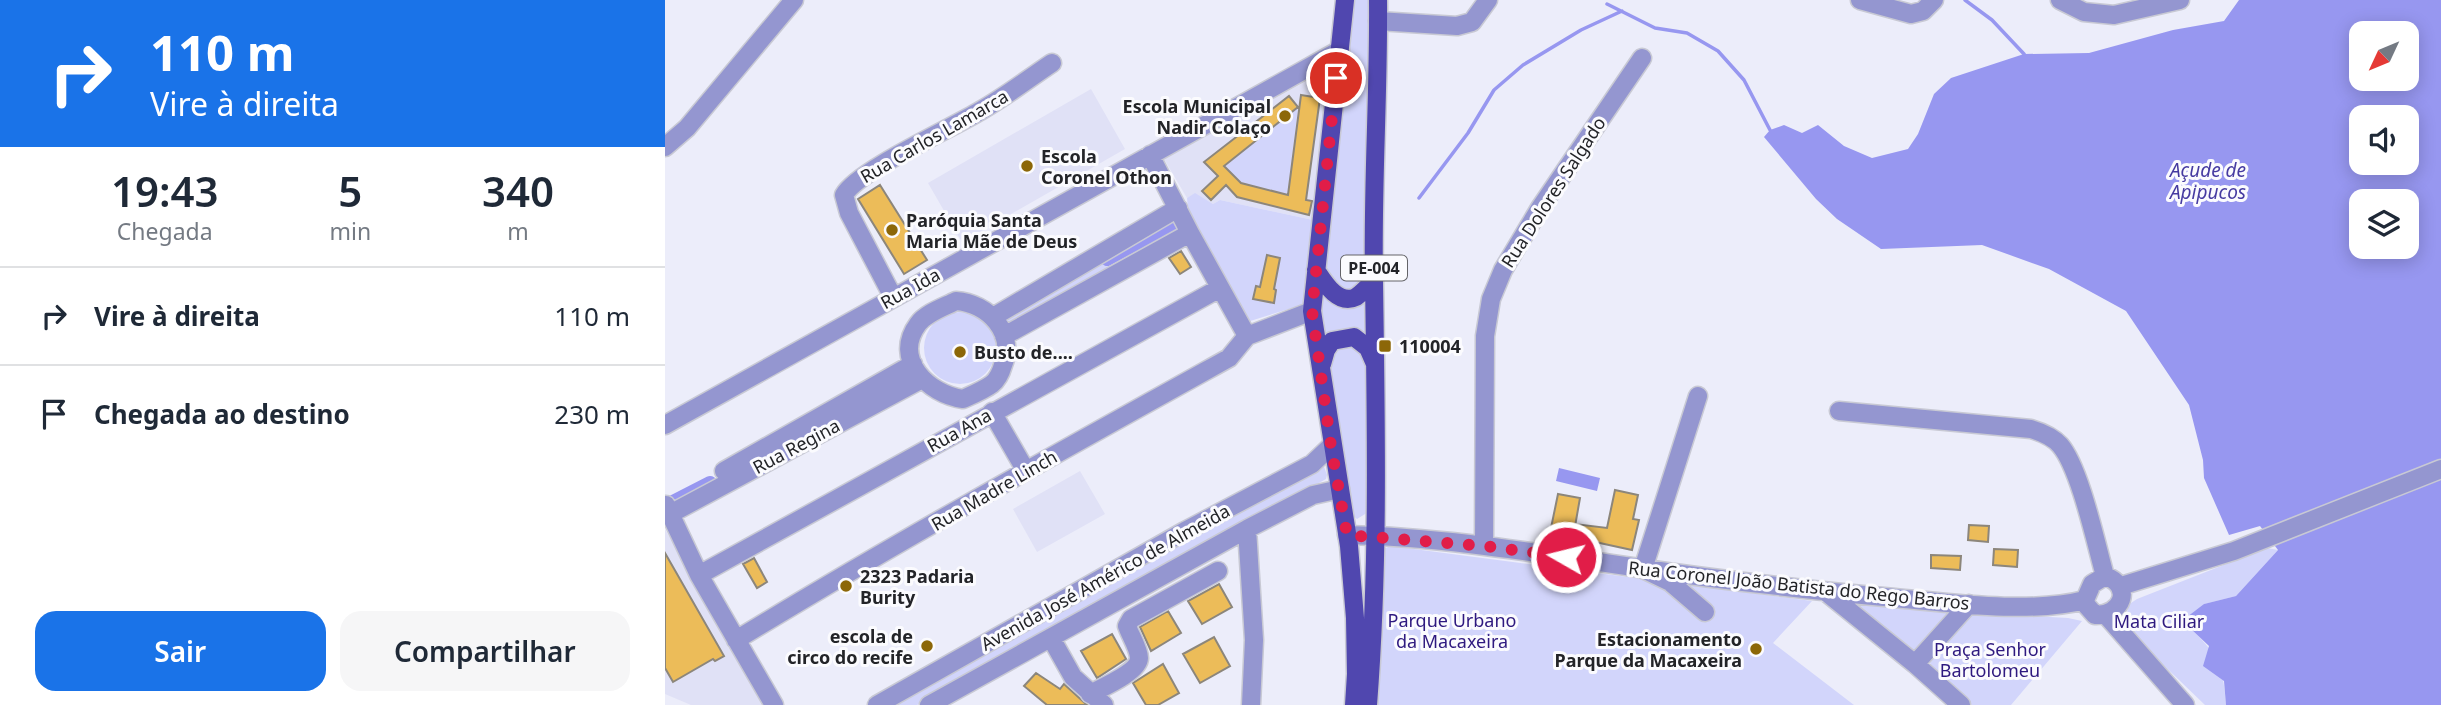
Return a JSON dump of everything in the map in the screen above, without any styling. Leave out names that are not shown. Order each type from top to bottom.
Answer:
[{"type":"main road","name":"PE-004","points":[[1345,0],[1312,311],[1347,535],[1355,629],[1354,705]]},
{"type":"main road","name":"PE-004","points":[[1368,705],[1374,624],[1376,536],[1374,281],[1378,0]]},
{"type":"main road","points":[[1316,270],[1334,294],[1344,298],[1354,298],[1374,281]]},
{"type":"main road","points":[[1321,367],[1332,341],[1354,337],[1368,348],[1376,368]]},
{"type":"street","points":[[665,147],[687,128],[794,0]]},
{"type":"street","points":[[1378,21],[1457,26],[1472,22],[1488,0]]},
{"type":"street","points":[[1860,0],[1918,14],[1934,0]]},
{"type":"street","points":[[2064,1],[2084,12],[2114,15],[2180,0]]},
{"type":"street","name":"Rua Ida","points":[[665,425],[1340,50]]},
{"type":"street","name":"Rua Dolores Salgado","points":[[1484,546],[1485,335],[1491,299],[1503,270],[1540,208],[1642,58]]},
{"type":"street","name":"Rua Carlos Lamarca","points":[[900,293],[849,214],[844,195],[848,188],[879,167],[1000,99],[1052,63]]},
{"type":"street","points":[[1150,155],[1189,233],[1247,336],[1312,311]]},
{"type":"street","points":[[993,317],[1178,208]]},
{"type":"street","points":[[1005,336],[1189,233]]},
{"type":"street","points":[[939,272],[956,301],[980,308],[993,317],[1005,336],[1005,360],[1000,373],[992,384],[966,398]]},
{"type":"street","name":"Rua Ana","points":[[699,575],[1220,288]]},
{"type":"street","points":[[900,293],[922,319]]},
{"type":"street","points":[[956,301],[922,319],[913,332],[910,349],[917,371],[943,395],[966,398],[992,412]]},
{"type":"street","name":"Rua Madre Linch","points":[[736,640],[819,589],[1229,358],[1247,336]]},
{"type":"street","name":"Rua Regina","points":[[667,506],[744,460],[917,371]]},
{"type":"street","points":[[992,384],[992,412],[1026,471]]},
{"type":"street","points":[[1697,396],[1643,569],[1671,582],[1705,612]]},
{"type":"street","points":[[1839,411],[2031,429],[2044,433],[2059,444],[2078,484],[2105,576],[2121,586],[2120,601],[2115,609],[2106,615],[2095,615],[2085,600],[2092,584],[2105,576]]},
{"type":"street","name":"Avenida José Américo de Almeida","points":[[877,705],[1185,531],[1312,464],[1331,446]]},
{"type":"street","points":[[2121,586],[2234,551],[2441,469]]},
{"type":"street","name":"Avenida José Américo de Almeida","points":[[929,705],[1247,529],[1313,495],[1340,489]]},
{"type":"street","points":[[667,506],[699,575],[774,705]]},
{"type":"street","points":[[1247,529],[1254,640],[1251,705]]},
{"type":"street","name":"Rua Coronel João Batista do Rego Barros","points":[[1347,535],[1484,546],[1826,592],[1969,604],[2065,605],[2085,600]]},
{"type":"street","points":[[1051,638],[1073,677],[1097,700],[1137,666],[1139,657],[1127,626],[1131,619],[1218,571]]},
{"type":"street","points":[[1826,592],[1961,705]]},
{"type":"street","points":[[1915,664],[1969,604]]},
{"type":"street","points":[[2106,615],[2185,705]]},
{"type":"shaded area","name":"Escola Municipal Nadir Colaço","points":[[1330,68],[1335,73],[1313,220],[1220,200],[1213,204],[1195,194],[1187,198],[1164,159]]},
{"type":"shaded area","name":"Escola Coronel Othon","points":[[1091,89],[1125,149],[962,242],[928,183]]},
{"type":"shaded area","points":[[1080,471],[1105,514],[1037,552],[1013,509]]},
{"type":"shaded area","points":[[665,529],[765,705],[691,705],[665,694]]},
{"type":"green space","points":[[1351,0],[1372,0],[1370,511],[1357,519],[1350,513],[1320,307]]},
{"type":"green space","points":[[1298,107],[1288,195],[1240,183],[1225,166]]},
{"type":"green space","points":[[1195,193],[1213,204],[1220,200],[1313,220],[1316,223],[1305,304],[1247,322],[1189,219],[1187,198]]},
{"type":"green space","points":[[1177,211],[1184,226],[1003,333],[993,317]]},
{"type":"green space","points":[[960,312],[980,318],[990,328],[996,348],[990,368],[980,378],[960,384],[940,378],[930,368],[924,348],[930,328],[940,318]]},
{"type":"green space","points":[[1323,464],[1326,479],[917,705],[885,705]]},
{"type":"green space","name":"Parque Urbano da Macaxeira","points":[[1391,546],[1812,601],[1773,643],[1854,705],[1372,705],[1383,549]]},
{"type":"green space","name":"Mata Ciliar","points":[[2267,548],[2278,550],[2236,596],[2204,604],[2192,630],[2214,655],[2224,682],[2226,705],[2205,705],[2126,629],[2128,605],[2137,599]]},
{"type":"green space","name":"Praça Senhor Bartolomeu","points":[[1836,592],[1963,604],[1913,660]]},
{"type":"green space","name":"Praça Senhor Bartolomeu","points":[[1978,613],[2082,621],[2011,705],[1972,705],[1935,674],[1930,663],[1932,657],[1969,616]]},
{"type":"water","name":"Açude de Apipucos","points":[[2239,0],[2441,0],[2441,705],[2226,705],[2224,681],[2203,666],[2209,646],[2192,630],[2187,617],[2204,604],[2236,596],[2278,550],[2260,526],[2229,535],[2204,478],[2203,460],[2189,405],[2126,311],[2049,269],[1982,245],[1881,249],[1837,219],[1816,199],[1764,137],[1770,130],[1784,125],[1802,133],[1818,125],[1844,146],[1872,158],[1908,149],[1918,134],[1934,94],[1951,78],[2024,54],[2089,53],[2173,30],[2224,21]]},
{"type":"water","points":[[1559,468],[1600,478],[1597,491],[1556,481]]},
{"type":"building","points":[[1301,95],[1320,98],[1306,200],[1312,201],[1309,215],[1237,197],[1226,185],[1211,200],[1202,191],[1218,176],[1204,162],[1289,96],[1298,107],[1224,166],[1241,183],[1288,195]]},
{"type":"building","name":"Paróquia Santa Maria Mãe de Deus","points":[[880,185],[927,260],[904,274],[858,199]]},
{"type":"building","points":[[1181,251],[1191,267],[1180,274],[1169,258]]},
{"type":"building","points":[[1267,255],[1280,258],[1274,303],[1253,299],[1256,286],[1260,287]]},
{"type":"building","points":[[1615,490],[1638,495],[1633,519],[1639,520],[1632,550],[1586,540],[1573,540],[1575,524],[1607,528]]},
{"type":"building","points":[[1558,494],[1580,498],[1574,532],[1551,528]]},
{"type":"building","points":[[1969,525],[1989,526],[1988,542],[1968,540]]},
{"type":"building","points":[[1994,549],[2018,550],[2017,567],[1993,565]]},
{"type":"building","points":[[665,553],[724,656],[715,661],[713,659],[673,682],[665,668]]},
{"type":"building","points":[[1931,555],[1961,556],[1960,570],[1931,568]]},
{"type":"building","points":[[754,558],[767,582],[757,588],[743,564]]},
{"type":"building","points":[[1219,584],[1232,607],[1202,624],[1188,601]]},
{"type":"building","points":[[1168,611],[1181,633],[1151,651],[1140,627]]},
{"type":"building","points":[[1112,634],[1126,659],[1097,678],[1081,651]]},
{"type":"building","points":[[1214,637],[1230,666],[1200,683],[1183,654]]},
{"type":"building","points":[[1163,664],[1179,693],[1158,705],[1146,705],[1133,683]]},
{"type":"building","points":[[1036,673],[1060,689],[1064,684],[1087,705],[1047,705],[1024,686]]},
{"type":"waterway","points":[[1965,0],[1992,20],[2024,54]]},
{"type":"waterway","points":[[1607,4],[1655,28],[1687,33],[1718,51],[1744,80],[1770,130]]},
{"type":"waterway","points":[[1419,198],[1468,133],[1494,90],[1523,65],[1581,30],[1622,11]]},
{"type":"waterway","points":[[1107,259],[1171,225]]},
{"type":"waterway","points":[[671,503],[710,483]]},
{"type":"place","name":"Escola Municipal Nadir Colaço","points":[[1285,116]]},
{"type":"place","name":"Escola Coronel Othon","points":[[1027,166]]},
{"type":"place","name":"Paróquia Santa Maria Mãe de Deus","points":[[892,230]]},
{"type":"place","name":"110004","points":[[1385,346]]},
{"type":"place","name":"Busto de....","points":[[960,352]]},
{"type":"place","name":"2323 Padaria Burity","points":[[846,586]]},
{"type":"place","name":"escola de circo do recife","points":[[927,646]]},
{"type":"place","name":"Estacionamento Parque da Macaxeira","points":[[1756,649]]},
{"type":"route","points":[[1336,78],[1312,311],[1347,535],[1484,546],[1566,557]]}]
